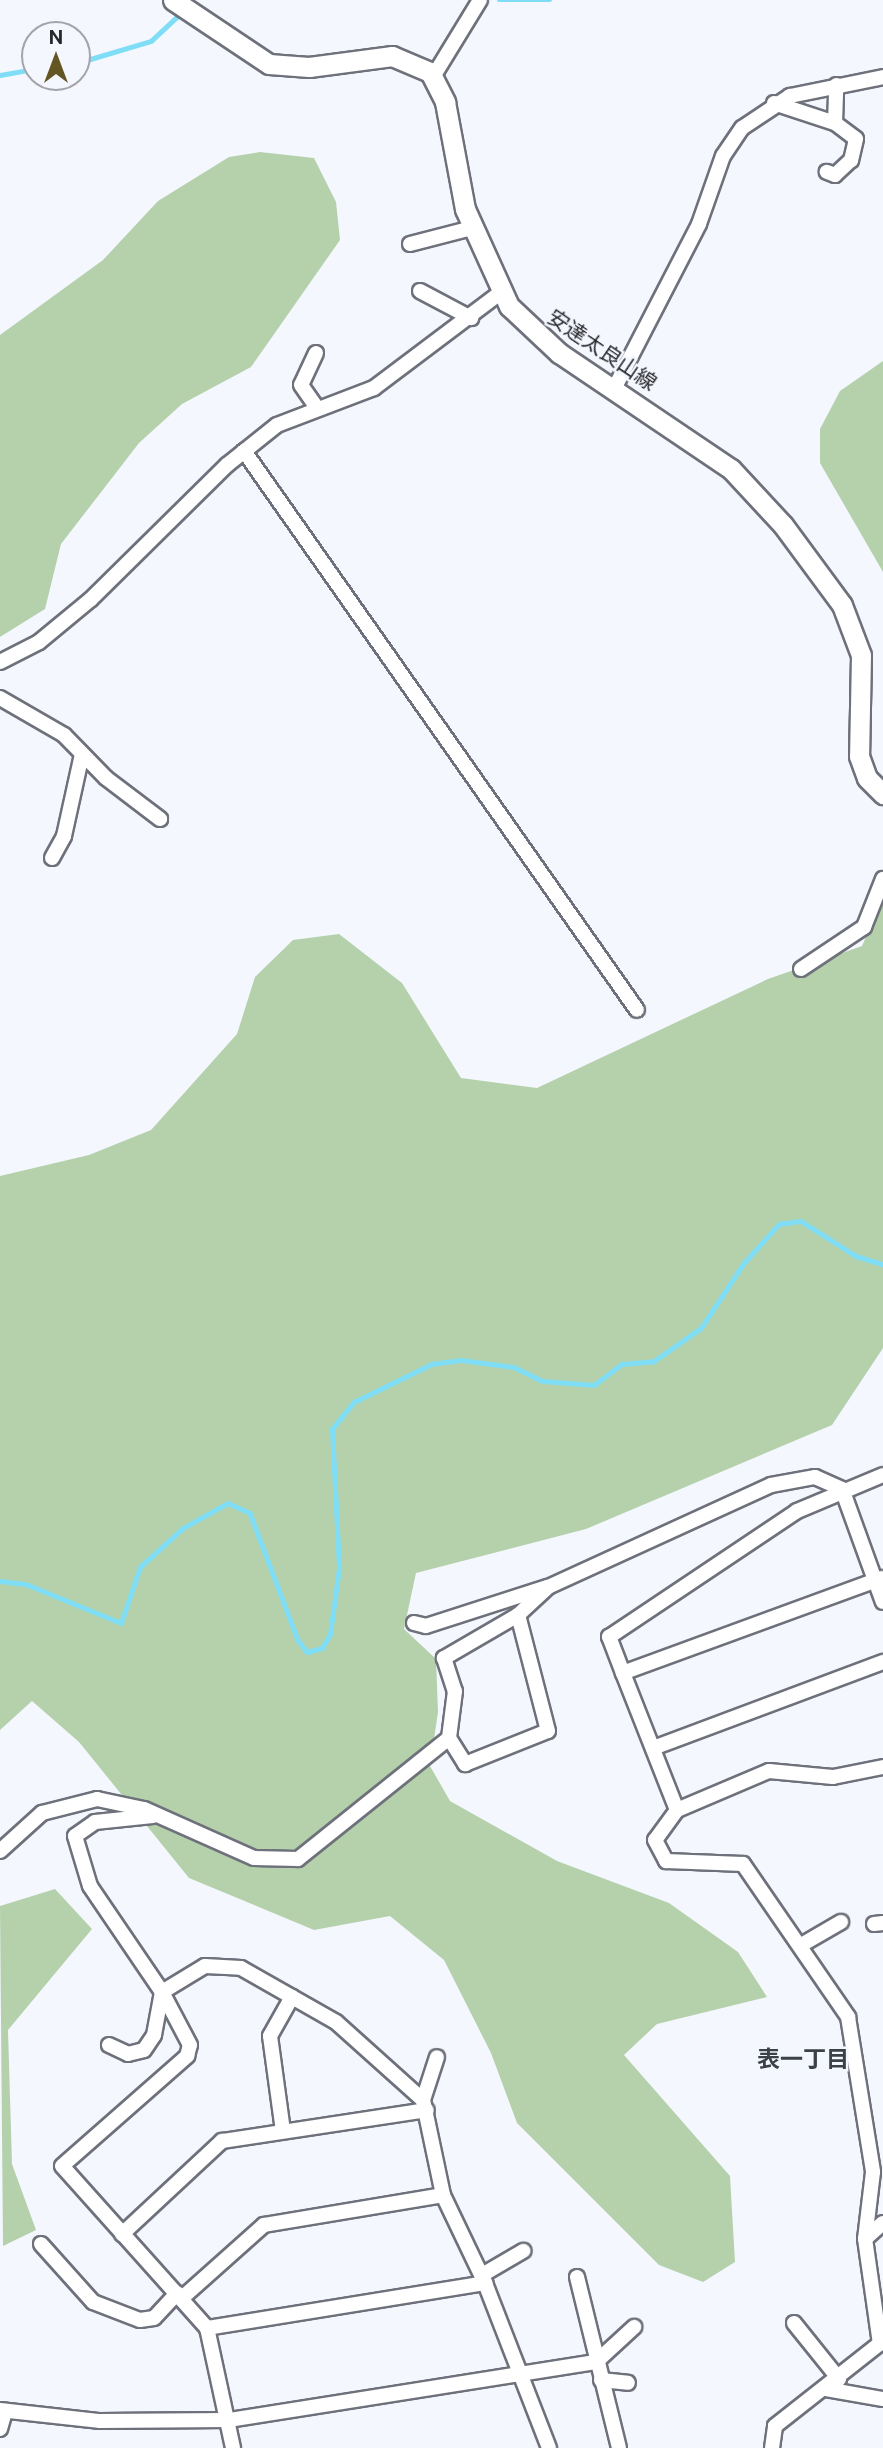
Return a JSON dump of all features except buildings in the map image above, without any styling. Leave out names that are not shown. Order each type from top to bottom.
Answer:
[{"type":"main road","points":[[181,7],[269,64],[309,67],[392,56],[433,77]]},
{"type":"main road","name":"安達太良山線","points":[[433,77],[445,102],[456,178],[472,228],[500,293],[559,353],[615,387],[731,468],[783,525],[842,605],[861,655],[859,756],[867,778],[883,794]]},
{"type":"street","points":[[433,77],[479,1]]},
{"type":"street","points":[[615,387],[699,224],[723,156],[742,128],[774,103],[836,85],[883,77]]},
{"type":"street","points":[[835,123],[836,85]]},
{"type":"street","points":[[774,103],[835,123],[859,148],[835,174],[827,172]]},
{"type":"street","points":[[410,244],[472,228]]},
{"type":"street","points":[[420,291],[471,318]]},
{"type":"street","points":[[0,662],[39,642],[91,598],[244,451],[277,425],[374,388],[471,318],[500,293]]},
{"type":"street","points":[[316,353],[301,385],[317,408]]},
{"type":"street","points":[[244,451],[637,1010]]},
{"type":"street","points":[[0,698],[64,735],[82,754],[160,819]]},
{"type":"street","points":[[52,858],[67,826],[82,754]]},
{"type":"street","points":[[801,969],[864,927],[883,879]]},
{"type":"street","points":[[677,1810],[609,1637],[797,1511],[842,1489],[883,1475]]},
{"type":"street","points":[[414,1623],[426,1626],[548,1587],[771,1485],[815,1477],[842,1489],[879,1579],[883,1602]]},
{"type":"street","points":[[623,1672],[879,1579]]},
{"type":"street","points":[[518,1615],[548,1731],[465,1764],[449,1738],[455,1691],[444,1658],[518,1615],[548,1587]]},
{"type":"street","points":[[653,1748],[883,1662]]},
{"type":"street","points":[[0,1851],[42,1813],[78,1801],[120,1801],[254,1858],[298,1859],[449,1738]]},
{"type":"street","points":[[772,2448],[775,2426],[839,2379],[881,2342],[865,2239],[873,2172],[858,2052],[848,2017],[803,1944],[743,1864],[666,1861],[655,1840],[677,1810],[769,1770],[833,1777],[883,1767]]},
{"type":"street","points":[[158,1815],[95,1822],[75,1836],[75,1848],[90,1886],[162,1993],[190,2045],[187,2056],[62,2166],[207,2328],[233,2448]]},
{"type":"street","points":[[803,1944],[841,1922]]},
{"type":"street","points":[[109,2045],[128,2054],[144,2050],[155,2035],[162,1993],[205,1966],[241,1968],[336,2022],[425,2105]]},
{"type":"street","points":[[283,2131],[270,2036],[292,1997]]},
{"type":"street","points":[[437,2057],[425,2105],[443,2195],[484,2279],[549,2448]]},
{"type":"street","points":[[121,2234],[222,2141],[425,2105]]},
{"type":"street","points":[[41,2244],[93,2302],[140,2320],[153,2318],[264,2225],[443,2195]]},
{"type":"street","points":[[865,2239],[883,2223]]},
{"type":"street","points":[[207,2328],[484,2279],[523,2250]]},
{"type":"street","points":[[577,2277],[619,2448]]},
{"type":"street","points":[[793,2323],[839,2379]]},
{"type":"street","points":[[0,2429],[2,2410],[100,2421],[229,2420],[519,2372],[596,2362],[634,2327]]},
{"type":"street","points":[[601,2380],[628,2383]]},
{"type":"street","points":[[826,2389],[883,2399]]},
{"type":"green space","points":[[260,152],[314,158],[336,202],[340,240],[251,367],[182,404],[139,443],[61,544],[45,609],[0,637],[0,335],[103,260],[158,201],[229,157]]},
{"type":"green space","points":[[883,361],[883,572],[820,463],[820,429],[840,391]]},
{"type":"green space","points":[[883,898],[883,1348],[832,1425],[586,1529],[416,1573],[404,1629],[436,1659],[438,1712],[430,1766],[450,1801],[557,1861],[669,1903],[738,1952],[767,1997],[657,2024],[624,2055],[730,2176],[735,2262],[703,2282],[659,2265],[517,2123],[491,2053],[444,1960],[390,1916],[314,1930],[189,1878],[79,1742],[32,1701],[0,1730],[0,1176],[89,1155],[151,1130],[237,1034],[255,977],[293,940],[339,934],[402,983],[461,1078],[537,1088],[768,979],[862,946]]},
{"type":"green space","points":[[55,1889],[92,1929],[8,2030],[12,2164],[36,2230],[3,2246],[0,1906]]},
{"type":"waterway","points":[[499,0],[550,0]]},
{"type":"waterway","points":[[91,59],[151,41],[181,13]]},
{"type":"waterway","points":[[0,75],[21,71]]},
{"type":"waterway","points":[[0,1581],[26,1584],[121,1623],[140,1567],[183,1528],[228,1503],[250,1513],[298,1640],[307,1652],[322,1648],[330,1634],[339,1568],[332,1429],[354,1402],[432,1364],[461,1360],[514,1367],[543,1381],[594,1385],[622,1364],[654,1361],[701,1328],[743,1264],[779,1224],[801,1221],[856,1256],[883,1264]]},
{"type":"district","name":"表一丁目","points":[[803,2059]]}]
